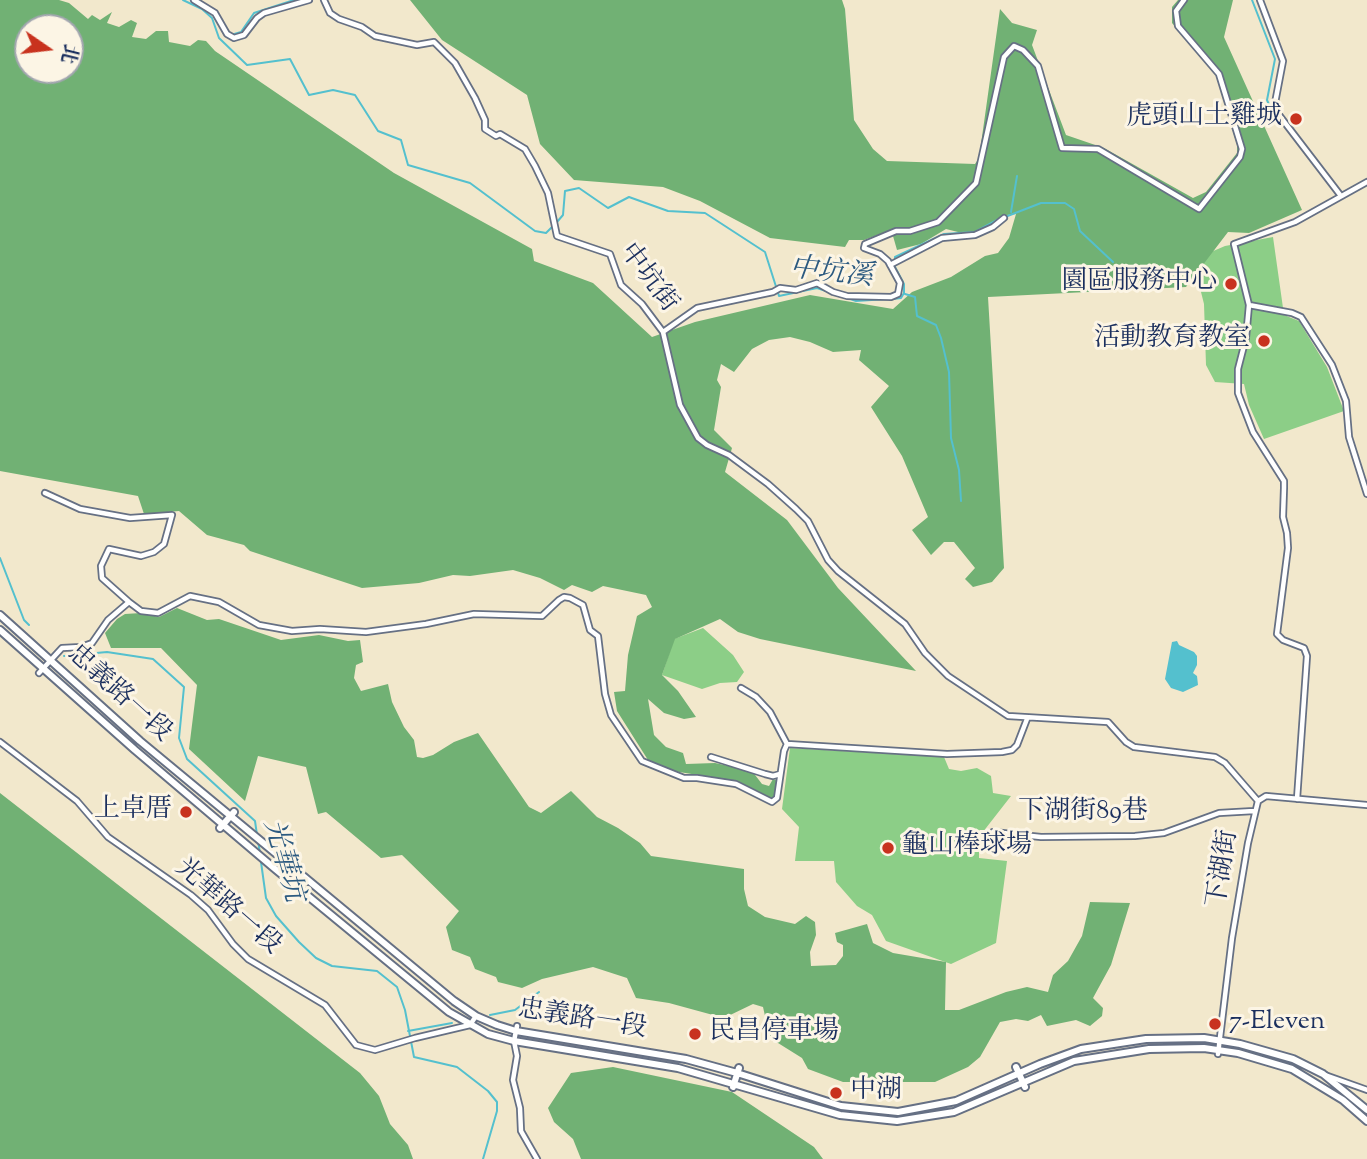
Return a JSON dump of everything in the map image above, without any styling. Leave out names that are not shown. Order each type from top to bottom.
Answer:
[{"type":"main road","name":"忠義路一段","points":[[0,615],[95,702],[232,815],[245,829],[454,1002],[476,1016],[516,1028],[738,1070],[841,1107],[898,1112],[956,1101],[1018,1070],[1081,1049],[1125,1041],[1180,1037],[1220,1040],[1285,1056],[1323,1074],[1367,1110]]},
{"type":"main road","name":"忠義路一段","points":[[0,630],[41,671],[222,827],[239,838],[449,1013],[488,1034],[514,1041],[663,1065],[840,1115],[897,1121],[954,1112],[1024,1084],[1060,1065],[1102,1055],[1168,1048],[1238,1053],[1283,1065],[1314,1080],[1343,1100],[1367,1122]]},
{"type":"main road","points":[[222,827],[232,815]]},
{"type":"main road","points":[[734,1084],[738,1070]]},
{"type":"main road","points":[[1018,1070],[1024,1084]]},
{"type":"street","points":[[194,0],[215,13],[229,35],[234,38],[244,35],[264,13],[309,0]]},
{"type":"street","name":"中坑街","points":[[324,0],[330,13],[362,27],[374,36],[417,45],[434,42],[455,63],[475,98],[485,120],[485,129],[496,136],[500,134],[525,149],[548,193],[557,236],[610,254],[621,285],[642,304],[663,332],[680,405],[698,438],[729,455],[768,484],[808,522],[828,560],[905,624],[925,653],[948,676],[1008,716],[1027,719]]},
{"type":"street","points":[[663,332],[697,307],[774,292],[780,288],[796,290],[817,282],[832,292],[847,296],[891,297],[899,291],[900,283],[894,263],[864,248],[865,244],[896,231],[910,231],[938,222],[976,183],[1004,57],[1014,46],[1024,50],[1038,66],[1062,148],[1098,149],[1199,209],[1240,157],[1242,149],[1220,74],[1178,26],[1176,11],[1184,0]]},
{"type":"street","points":[[1260,0],[1280,47],[1283,61],[1275,103],[1279,115],[1341,196]]},
{"type":"street","points":[[1297,799],[1307,656],[1304,648],[1283,640],[1277,634],[1288,548],[1283,517],[1284,481],[1253,432],[1238,393],[1238,369],[1246,338],[1249,304],[1234,243],[1295,222],[1367,182]]},
{"type":"street","points":[[894,263],[942,238],[975,235],[1003,219]]},
{"type":"street","points":[[1249,304],[1301,317],[1332,365],[1346,401],[1349,437],[1367,494]]},
{"type":"street","points":[[45,493],[80,509],[131,518],[172,515],[164,544],[153,552],[141,556],[109,549],[103,559],[100,572],[102,578],[141,611],[158,612],[190,596],[219,602],[259,625],[292,631],[320,628],[373,632],[474,614],[542,616],[559,600],[569,598],[578,600],[583,605],[590,630],[598,636],[611,715],[642,761],[684,778],[736,784],[772,802],[777,798],[787,744]]},
{"type":"street","points":[[41,671],[62,648],[92,643],[108,620],[129,602]]},
{"type":"street","points":[[741,688],[756,696],[770,712],[787,744]]},
{"type":"street","points":[[787,744],[947,754],[1002,752],[1017,746],[1027,719],[1108,722],[1134,747],[1215,757],[1225,763],[1258,802]]},
{"type":"street","name":"光華路一段","points":[[0,741],[77,801],[108,837],[191,895],[208,910],[233,944],[248,959],[325,1005],[356,1045],[375,1050],[470,1025]]},
{"type":"street","points":[[710,757],[773,776],[780,774]]},
{"type":"street","name":"下湖街","points":[[1218,1052],[1233,938],[1254,811],[1258,802],[1266,796],[1367,805]]},
{"type":"street","name":"下湖街89巷","points":[[993,832],[1041,837],[1135,836],[1164,832],[1219,813],[1254,811]]},
{"type":"street","points":[[470,1025],[476,1016]]},
{"type":"street","points":[[516,1028],[514,1041],[517,1056],[513,1080],[520,1108],[521,1131],[537,1159]]},
{"type":"street","points":[[1323,1074],[1367,1090]]},
{"type":"green space","points":[[0,0],[59,0],[69,3],[82,14],[14,14],[14,84],[84,84],[84,16],[88,19],[92,15],[100,20],[112,12],[107,23],[119,27],[131,20],[137,23],[132,37],[146,39],[156,31],[168,31],[169,42],[190,46],[198,40],[206,41],[215,51],[394,173],[532,249],[534,261],[593,283],[652,337],[695,322],[810,295],[893,309],[912,292],[951,277],[985,256],[998,253],[1009,238],[1016,214],[1007,215],[984,229],[966,234],[946,229],[921,244],[897,250],[893,236],[880,234],[864,240],[849,240],[845,247],[770,238],[700,201],[663,187],[574,180],[540,144],[527,95],[442,40],[410,0],[842,0],[854,120],[873,149],[887,161],[975,164],[979,158],[1000,9],[1012,23],[1037,30],[1032,45],[1066,135],[1104,148],[1193,198],[1206,192],[1237,153],[1237,145],[1216,74],[1172,23],[1172,7],[1178,0],[1233,0],[1224,37],[1302,210],[1249,233],[1228,232],[1186,287],[988,297],[1004,568],[992,582],[973,587],[965,579],[975,568],[954,542],[944,542],[931,555],[912,530],[928,517],[902,456],[871,407],[889,386],[859,360],[861,350],[833,352],[790,337],[769,340],[752,349],[734,372],[721,364],[717,380],[721,387],[714,430],[732,448],[725,472],[787,520],[838,588],[916,671],[760,639],[738,632],[720,619],[675,639],[662,675],[678,691],[696,717],[684,719],[664,713],[648,699],[654,735],[666,747],[683,753],[686,764],[715,763],[752,771],[762,784],[769,786],[773,779],[778,781],[775,798],[765,798],[735,781],[673,771],[648,760],[617,711],[614,692],[625,691],[628,655],[637,616],[652,607],[646,595],[603,586],[592,592],[572,585],[564,590],[540,578],[513,570],[470,576],[453,575],[419,583],[362,588],[250,551],[244,545],[207,535],[179,511],[144,514],[138,496],[0,471]]},
{"type":"green space","points":[[1273,237],[1284,315],[1299,321],[1327,367],[1344,411],[1264,439],[1249,405],[1244,384],[1215,382],[1206,365],[1204,304],[1190,261],[1225,246]]},
{"type":"green space","points":[[177,608],[207,620],[219,619],[281,640],[319,635],[348,641],[360,640],[363,662],[356,665],[354,678],[361,691],[388,684],[392,702],[404,727],[414,740],[417,757],[433,755],[454,742],[478,733],[529,807],[541,813],[571,791],[597,817],[640,843],[651,856],[744,869],[744,889],[748,906],[765,917],[795,924],[806,916],[815,922],[816,935],[810,952],[811,966],[836,965],[843,956],[843,945],[837,942],[835,933],[867,924],[873,943],[893,953],[946,962],[945,1010],[959,1010],[1027,987],[1048,992],[1053,975],[1068,961],[1082,936],[1090,902],[1130,903],[1111,965],[1093,998],[1103,1008],[1102,1016],[1090,1026],[1076,1020],[1047,1026],[1041,1015],[1028,1021],[1016,1019],[1000,1022],[980,1057],[968,1067],[935,1082],[843,1082],[808,1069],[802,1058],[770,1038],[763,1007],[753,1004],[724,1018],[669,1003],[636,998],[627,978],[593,967],[542,979],[522,988],[498,982],[496,977],[475,969],[470,957],[452,950],[446,927],[459,911],[402,855],[381,858],[326,812],[318,814],[306,767],[258,756],[245,801],[189,749],[197,685],[161,648],[111,648],[105,633],[125,614],[141,613],[159,617]]},
{"type":"green space","points":[[703,628],[733,655],[744,672],[737,682],[720,683],[702,689],[662,675],[674,639]]},
{"type":"green space","name":"龜山棒球場","points":[[790,748],[944,757],[949,769],[961,771],[977,768],[991,776],[993,793],[1011,796],[979,837],[979,858],[1007,861],[996,943],[951,964],[886,941],[872,915],[857,906],[836,882],[834,861],[795,861],[799,827],[782,809]]},
{"type":"green space","points":[[0,793],[360,1073],[379,1096],[390,1124],[408,1145],[413,1159],[0,1159]]},
{"type":"green space","points":[[613,1067],[732,1092],[814,1147],[823,1159],[581,1159],[573,1139],[554,1122],[548,1108],[571,1073]]},
{"type":"water","points":[[1177,641],[1197,656],[1193,673],[1197,676],[1198,685],[1183,692],[1171,688],[1165,679],[1172,642]]},
{"type":"waterway","name":"中坑溪","points":[[183,0],[202,9],[212,18],[219,38],[247,65],[290,59],[309,95],[333,90],[355,95],[378,131],[401,140],[408,165],[470,183],[535,231],[546,233],[553,226]]},
{"type":"waterway","points":[[231,35],[241,32],[254,13],[294,0]]},
{"type":"waterway","points":[[1252,0],[1275,59],[1267,100],[1277,123]]},
{"type":"waterway","points":[[1011,212],[1017,176]]},
{"type":"waterway","name":"中坑溪","points":[[557,222],[563,215],[565,191],[579,188],[608,208],[629,197],[668,211],[705,213],[765,252],[779,296],[817,288],[829,292]]},
{"type":"waterway","name":"中坑溪","points":[[1005,217],[1041,203],[1065,203],[1074,209],[1080,231],[1113,262]]},
{"type":"waterway","name":"中坑溪","points":[[893,299],[901,298],[904,293],[904,284],[895,267],[895,257],[944,234],[975,232],[999,219]]},
{"type":"waterway","points":[[905,294],[915,297],[917,316],[936,325],[941,338],[949,372],[951,438],[959,470],[961,501]]},
{"type":"waterway","name":"中坑溪","points":[[845,297],[856,301],[887,299]]},
{"type":"waterway","name":"光華坑","points":[[0,558],[24,620],[29,625]]},
{"type":"waterway","name":"光華坑","points":[[64,656],[107,652],[153,659],[184,687],[179,738],[187,759],[255,821],[257,835]]},
{"type":"waterway","name":"光華坑","points":[[258,841],[260,853]]},
{"type":"waterway","name":"光華坑","points":[[261,862],[266,898],[276,916],[299,942],[316,958],[332,966],[377,971],[397,987],[405,1010],[414,1057],[457,1067],[488,1091],[497,1102],[497,1111],[483,1159]]},
{"type":"waterway","points":[[490,1015],[515,1010],[539,992]]},
{"type":"waterway","points":[[408,1031],[452,1023]]},
{"type":"place","name":"虎頭山土雞城","points":[[1296,119]]},
{"type":"place","name":"園區服務中心","points":[[1231,284]]},
{"type":"place","name":"活動教育教室","points":[[1264,341]]},
{"type":"place","name":"上卓厝","points":[[186,812]]},
{"type":"place","name":"龜山棒球場","points":[[888,848]]},
{"type":"place","name":"7-Eleven","points":[[1215,1024]]},
{"type":"place","name":"民昌停車場","points":[[695,1034]]},
{"type":"place","name":"中湖","points":[[836,1093]]}]
